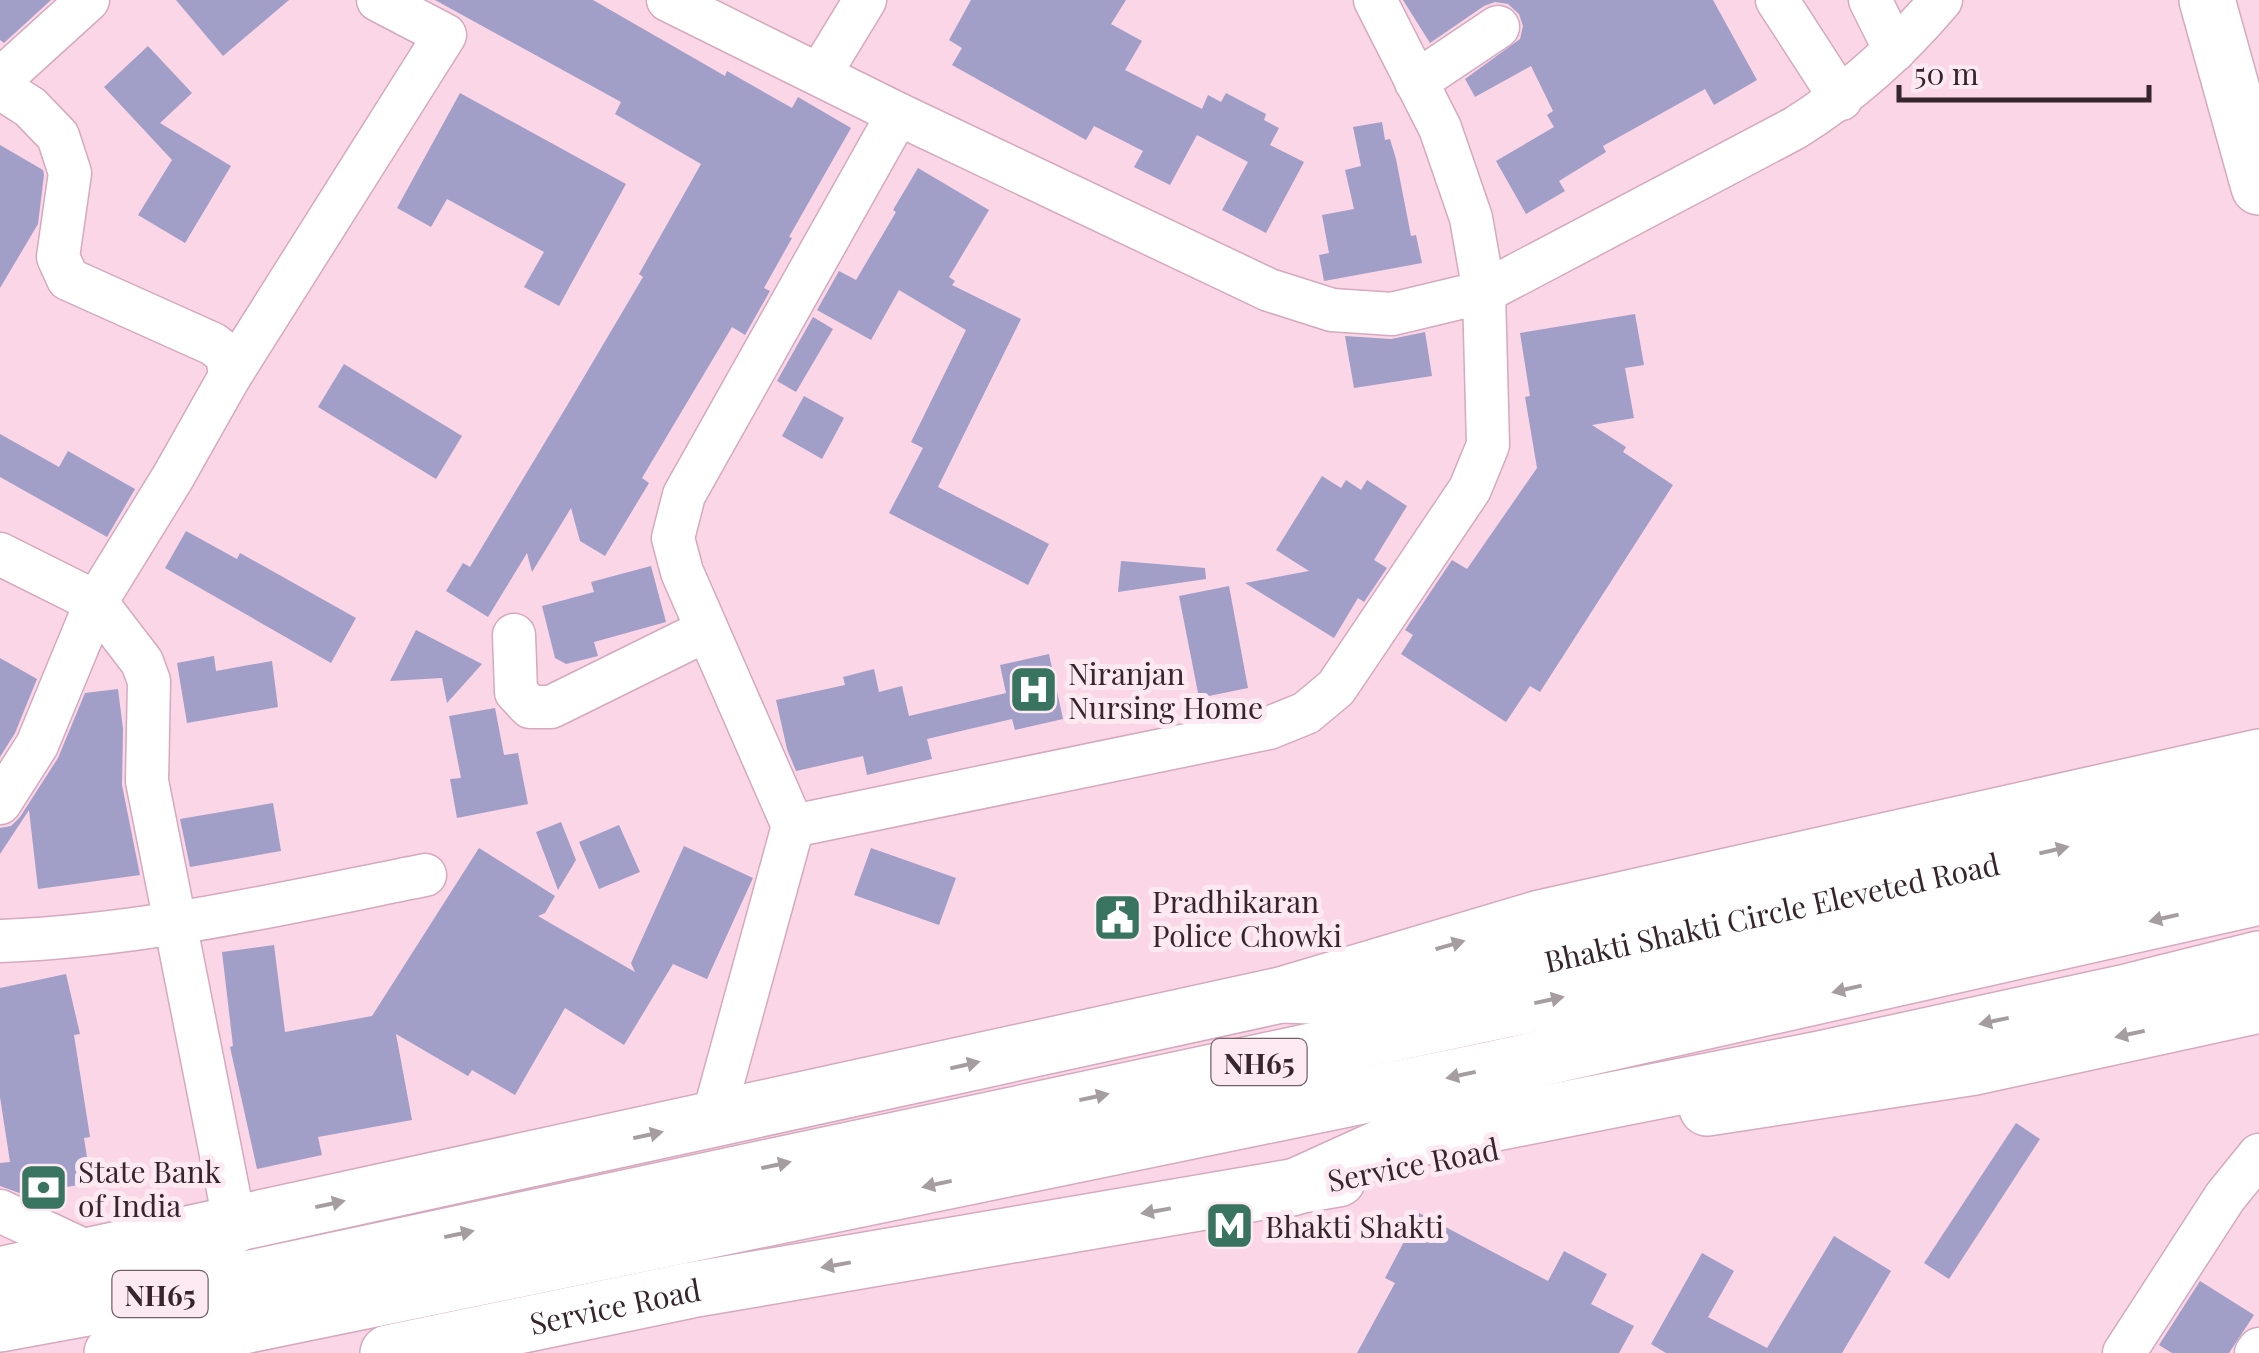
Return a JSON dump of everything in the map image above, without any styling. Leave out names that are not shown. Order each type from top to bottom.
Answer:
[{"type":"main road","points":[[2207,0],[2259,187]]},
{"type":"main road","points":[[0,1275],[1281,994],[1540,918],[2259,757]]},
{"type":"main road","name":"Bhakti Shakti Circle Eleveted Road","points":[[1281,994],[1377,998],[2052,851],[2259,800]]},
{"type":"main road","name":"NH65","points":[[112,1353],[264,1300],[1404,1031],[2259,852]]},
{"type":"main road","name":"NH65","points":[[0,1324],[59,1312],[264,1300],[1492,1068],[2259,897]]},
{"type":"main road","points":[[1292,1188],[1388,1144],[1820,1058],[2131,991],[2259,959]]},
{"type":"main road","name":"Service Road","points":[[388,1353],[691,1290],[1292,1188],[1749,1100],[1975,1068],[2259,1005]]},
{"type":"main road","points":[[59,1312],[234,1224]]},
{"type":"street","points":[[0,80],[88,0]]},
{"type":"street","points":[[6,780],[45,727],[96,602],[174,477],[230,376],[445,35],[378,0]]},
{"type":"street","points":[[668,0],[1269,290],[1332,310],[1392,314],[1484,292],[1794,128],[1841,99],[1895,50],[1941,0]]},
{"type":"street","points":[[820,74],[866,0]]},
{"type":"street","points":[[794,826],[1269,728],[1306,713],[1336,688],[1470,489],[1488,445],[1484,292],[1472,218],[1440,128],[1374,0]]},
{"type":"street","points":[[1777,0],[1841,99]]},
{"type":"street","points":[[1870,0],[1895,50]]},
{"type":"street","points":[[1416,82],[1498,27]]},
{"type":"street","points":[[0,88],[30,107],[58,136],[70,173],[58,257],[68,279],[214,344],[226,355],[230,376]]},
{"type":"street","points":[[712,1121],[794,826],[682,572],[673,538],[684,495],[898,114]]},
{"type":"street","points":[[0,554],[96,602],[142,662],[149,681],[147,781],[234,1224]]},
{"type":"street","points":[[514,634],[516,692],[530,707],[551,707],[707,630]]},
{"type":"street","points":[[0,941],[54,939],[175,924],[426,875]]},
{"type":"street","points":[[2124,1353],[2225,1197],[2259,1154]]},
{"type":"street","points":[[0,1211],[94,1255]]},
{"type":"building","points":[[0,0],[51,0],[4,43],[0,40]]},
{"type":"building","points":[[176,0],[289,0],[223,56]]},
{"type":"building","points":[[435,0],[593,0],[725,76],[727,71],[792,108],[798,97],[851,128],[789,237],[792,238],[764,288],[770,291],[745,335],[732,327],[642,478],[649,483],[605,556],[580,541],[571,508],[532,572],[527,553],[488,617],[446,591],[463,563],[470,567],[568,404],[643,277],[639,274],[701,164],[615,114],[621,102]]},
{"type":"building","points":[[971,0],[1126,0],[1111,24],[1142,41],[1125,70],[1202,109],[1208,95],[1221,102],[1226,93],[1266,114],[1264,120],[1279,128],[1270,145],[1304,162],[1266,233],[1222,210],[1248,162],[1197,135],[1170,185],[1134,167],[1143,151],[1094,126],[1086,140],[952,65],[962,48],[949,40]]},
{"type":"building","points":[[1403,0],[1713,0],[1757,80],[1714,105],[1705,89],[1603,146],[1606,152],[1559,181],[1565,191],[1526,214],[1496,161],[1554,127],[1547,115],[1553,111],[1531,66],[1475,97],[1465,79],[1520,39],[1523,26],[1519,14],[1508,4],[1495,2],[1430,43]]},
{"type":"building","points":[[148,46],[192,93],[160,123],[231,166],[185,243],[138,215],[172,160],[104,87]]},
{"type":"building","points":[[460,93],[626,184],[559,306],[524,287],[544,252],[447,199],[431,227],[397,208]]},
{"type":"building","points":[[1382,122],[1385,140],[1390,139],[1396,159],[1411,236],[1416,235],[1422,263],[1324,281],[1319,255],[1329,253],[1322,215],[1354,209],[1345,170],[1361,166],[1353,127]]},
{"type":"building","points":[[0,145],[43,170],[44,175],[38,224],[0,288]]},
{"type":"building","points":[[918,168],[989,210],[949,277],[955,281],[952,285],[1021,319],[938,487],[1049,544],[1028,585],[889,513],[923,448],[911,442],[966,330],[899,290],[871,340],[817,310],[839,271],[856,280]]},
{"type":"building","points":[[1635,314],[1644,365],[1625,368],[1634,418],[1592,425],[1626,447],[1623,452],[1673,485],[1540,692],[1530,686],[1506,722],[1401,654],[1413,635],[1405,630],[1452,560],[1467,569],[1537,468],[1525,397],[1530,396],[1520,333]]},
{"type":"building","points":[[813,317],[833,329],[796,392],[777,381]]},
{"type":"building","points":[[1425,332],[1432,376],[1354,388],[1345,336],[1391,339]]},
{"type":"building","points":[[344,364],[462,436],[436,479],[318,407]]},
{"type":"building","points":[[804,396],[844,418],[822,459],[782,436]]},
{"type":"building","points":[[0,434],[59,467],[68,451],[135,489],[107,537],[0,477]]},
{"type":"building","points":[[1322,476],[1341,488],[1346,480],[1361,490],[1367,480],[1407,506],[1374,560],[1387,568],[1364,602],[1358,598],[1334,638],[1245,583],[1309,571],[1276,550]]},
{"type":"building","points":[[186,531],[237,559],[240,553],[356,618],[331,663],[165,568]]},
{"type":"building","points":[[1121,561],[1205,568],[1206,579],[1118,592]]},
{"type":"building","points":[[651,566],[666,622],[594,642],[598,656],[566,664],[555,658],[542,606],[594,592],[591,582]]},
{"type":"building","points":[[1229,586],[1248,688],[1199,698],[1179,596]]},
{"type":"building","points":[[416,630],[482,664],[447,703],[442,678],[390,681]]},
{"type":"building","points":[[1049,654],[1063,719],[1015,730],[1012,719],[927,739],[932,759],[867,775],[863,756],[796,771],[776,700],[845,685],[843,677],[874,669],[879,692],[902,686],[909,716],[1006,693],[1000,665]]},
{"type":"building","points":[[214,656],[216,671],[272,661],[278,707],[187,723],[177,663]]},
{"type":"building","points":[[0,658],[37,679],[15,733],[0,757]]},
{"type":"building","points":[[118,689],[123,729],[122,785],[140,875],[38,889],[29,810],[0,854],[0,828],[11,826],[20,817],[58,758],[85,693]]},
{"type":"building","points":[[495,708],[504,755],[518,753],[528,804],[457,818],[450,779],[461,778],[449,716]]},
{"type":"building","points":[[273,803],[281,851],[190,867],[180,819]]},
{"type":"building","points":[[561,822],[576,860],[558,890],[536,832]]},
{"type":"building","points":[[619,825],[640,872],[599,889],[579,842]]},
{"type":"building","points":[[684,846],[753,878],[707,979],[673,964],[624,1045],[565,1008],[515,1095],[472,1070],[468,1076],[396,1034],[412,1120],[318,1137],[322,1155],[257,1169],[230,1047],[233,1046],[222,952],[274,945],[285,1032],[372,1016],[479,848],[555,896],[545,913],[538,916],[635,972],[631,963]]},
{"type":"building","points":[[871,848],[956,878],[939,925],[854,895]]},
{"type":"building","points":[[66,974],[80,1034],[74,1035],[90,1137],[84,1138],[91,1183],[22,1194],[0,1186],[0,1163],[10,1162],[0,1097],[0,988]]},
{"type":"building","points":[[2016,1123],[2040,1139],[1949,1279],[1924,1263]]},
{"type":"building","points":[[1419,1213],[1548,1281],[1564,1251],[1607,1274],[1591,1304],[1634,1326],[1619,1353],[1357,1353],[1395,1283],[1385,1278]]},
{"type":"building","points":[[1834,1236],[1891,1271],[1842,1353],[1666,1353],[1651,1344],[1702,1253],[1734,1271],[1708,1317],[1767,1348]]},
{"type":"building","points":[[2200,1281],[2254,1315],[2229,1353],[2172,1353],[2159,1345]]},
{"type":"place","name":"Niranjan Nursing Home","points":[[1033,690]]},
{"type":"place","name":"Pradhikaran Police Chowki","points":[[1117,918]]},
{"type":"place","name":"State Bank of India","points":[[43,1188]]},
{"type":"place","name":"Bhakti Shakti","points":[[1230,1226]]}]
